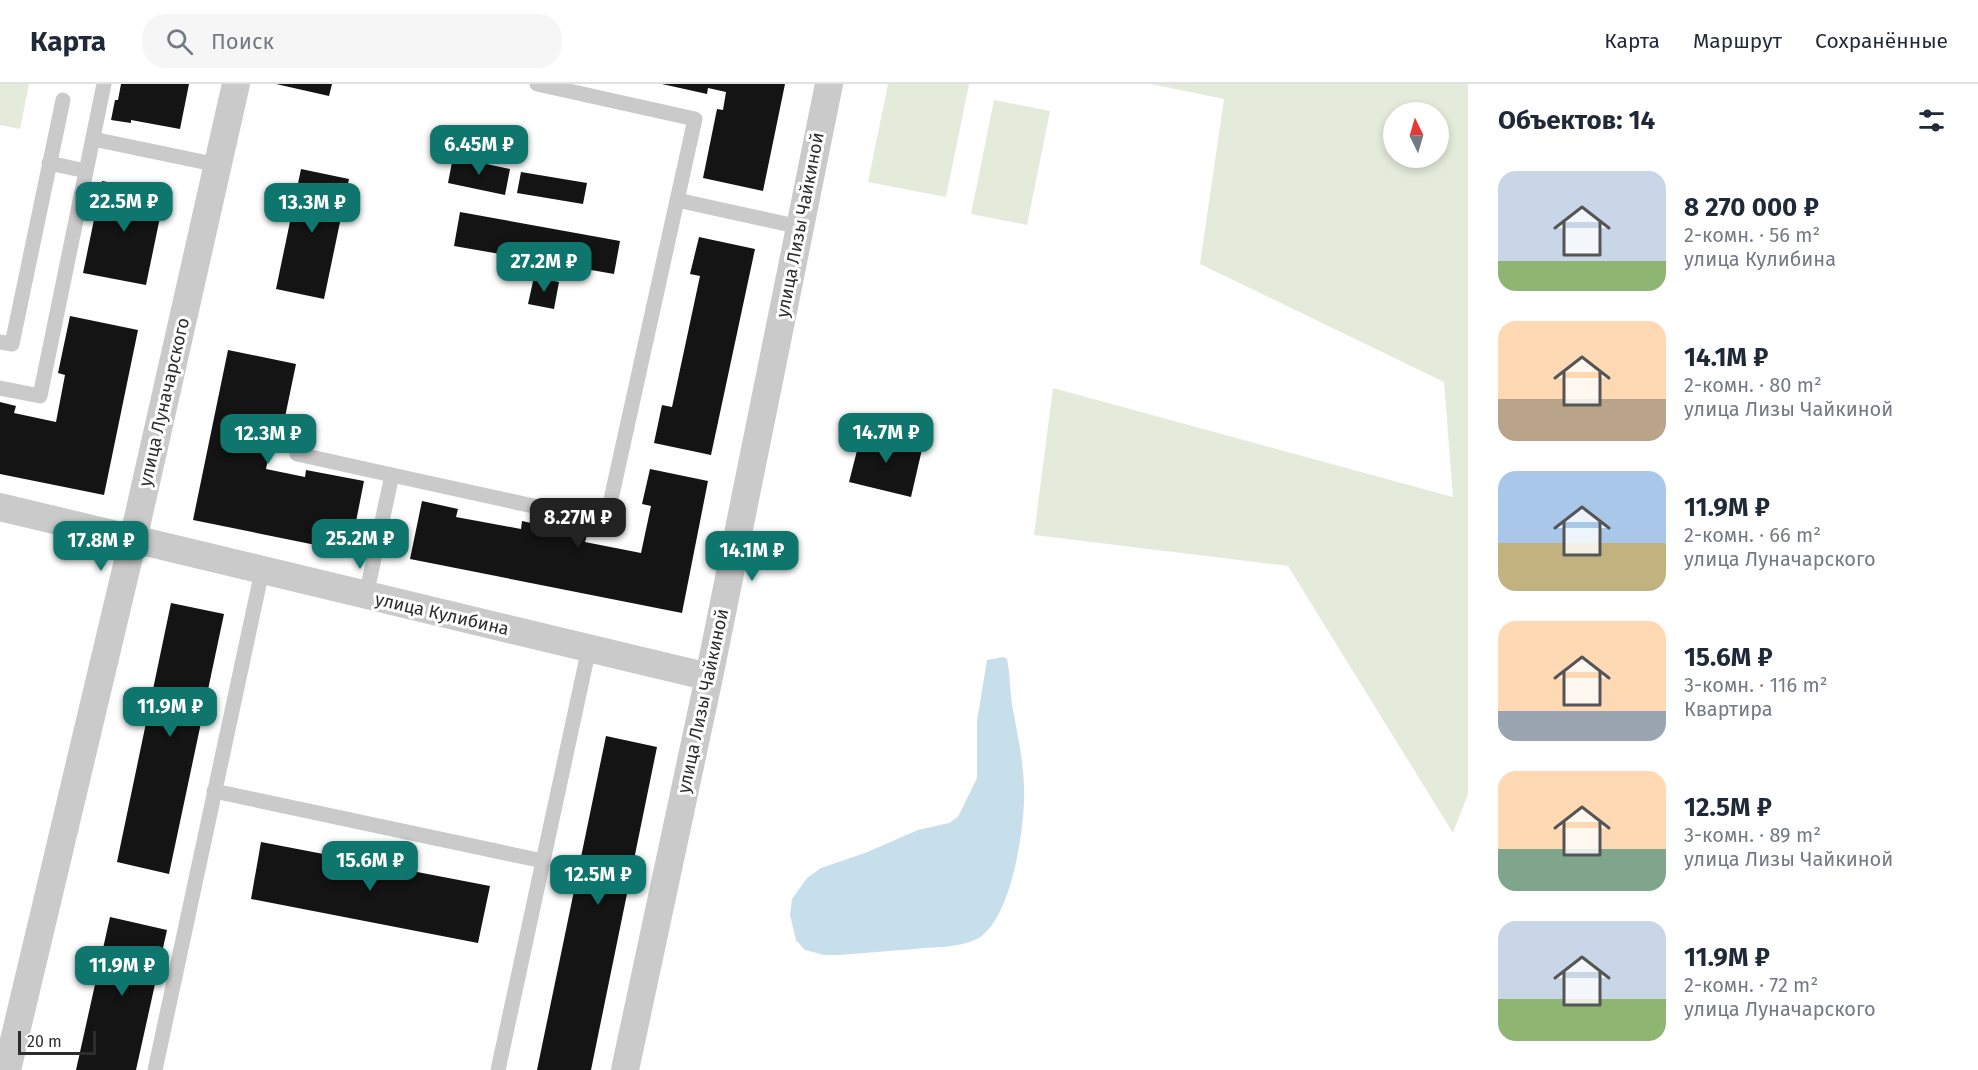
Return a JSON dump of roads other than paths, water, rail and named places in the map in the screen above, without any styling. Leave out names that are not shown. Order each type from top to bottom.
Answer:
[{"type":"street","name":"улица Луначарского","points":[[7,1070],[132,540],[236,84]]},
{"type":"street","name":"улица Лизы Чайкиной","points":[[625,1070],[709,677],[829,84]]},
{"type":"street","name":"улица Кулибина","points":[[0,507],[709,677]]},
{"type":"lane","points":[[0,388],[40,396],[104,84]]},
{"type":"lane","points":[[297,454],[606,522],[695,119],[596,90],[537,84]]},
{"type":"lane","points":[[0,342],[12,344],[63,100]]},
{"type":"lane","points":[[93,139],[218,165]]},
{"type":"lane","points":[[50,163],[86,171]]},
{"type":"lane","points":[[677,200],[800,227]]},
{"type":"lane","points":[[366,596],[392,475]]},
{"type":"lane","points":[[154,1070],[262,571]]},
{"type":"lane","points":[[498,1070],[589,648]]},
{"type":"lane","points":[[214,791],[543,861]]},
{"type":"water","points":[[1004,657],[1007,659],[1021,755],[1024,802],[1019,846],[1008,892],[989,929],[970,942],[946,947],[840,955],[824,955],[805,950],[796,940],[790,915],[792,899],[807,878],[821,868],[865,853],[918,830],[949,823],[958,817],[977,778],[977,721],[987,660]]}]
